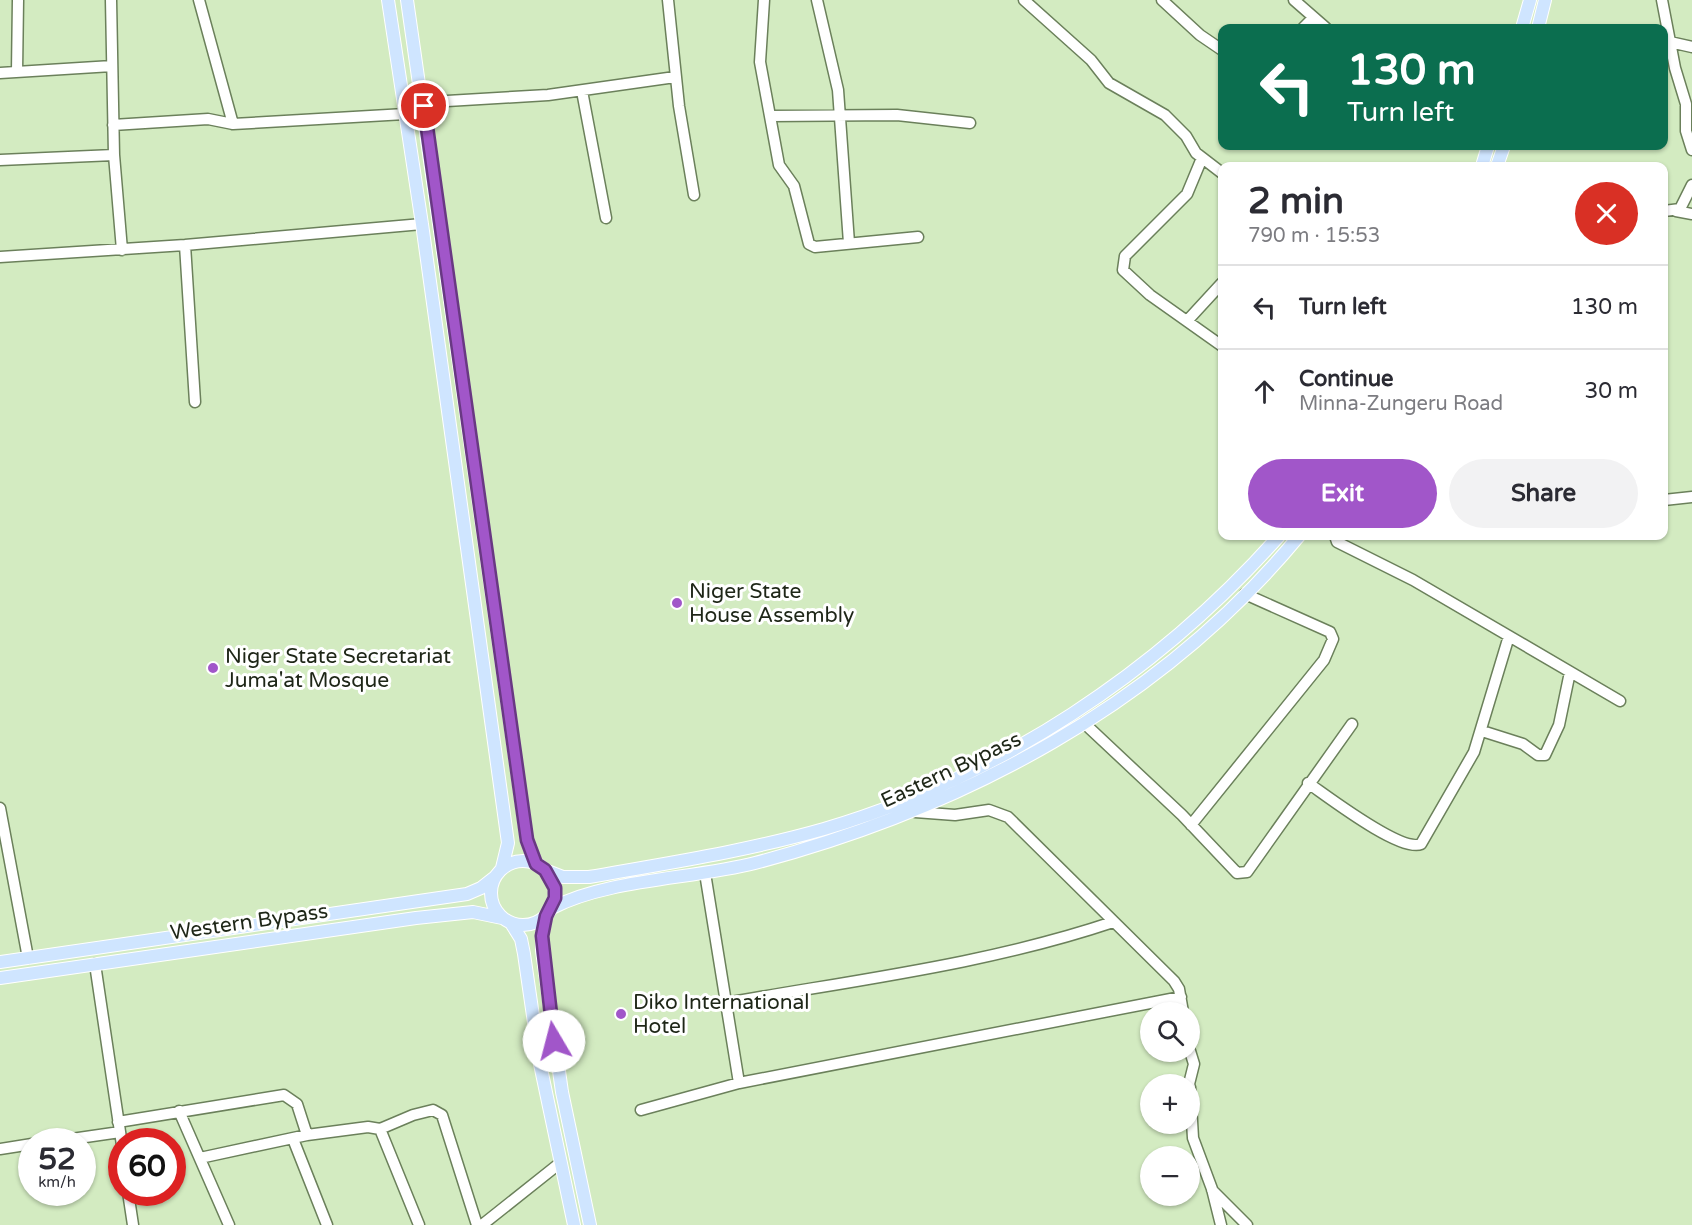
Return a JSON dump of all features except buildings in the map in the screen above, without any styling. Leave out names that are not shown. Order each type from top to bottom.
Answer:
[{"type":"main road","points":[[388,0],[422,224],[508,843],[491,899],[521,939],[540,1064],[574,1225]]},
{"type":"main road","points":[[407,0],[427,126],[461,385],[527,840],[555,888],[542,936],[542,951],[554,1041],[590,1225]]},
{"type":"main road","points":[[1523,24],[1530,0]]},
{"type":"main road","points":[[1539,24],[1545,0]]},
{"type":"main road","points":[[444,388],[461,385]]},
{"type":"main road","name":"Eastern Bypass","points":[[541,867],[571,879],[747,849],[837,824],[909,797],[989,761],[1109,690],[1157,653],[1216,602],[1275,540]]},
{"type":"main road","name":"Eastern Bypass","points":[[549,912],[584,894],[705,873],[831,842],[915,812],[1013,766],[1118,702],[1167,664],[1225,615],[1295,540]]},
{"type":"main road","points":[[499,873],[513,863],[524,861],[541,867]]},
{"type":"main road","name":"Western Bypass","points":[[0,962],[467,894],[481,888],[499,873]]},
{"type":"main road","name":"Western Bypass","points":[[0,978],[416,918],[473,912],[506,921]]},
{"type":"main road","points":[[506,921],[530,925],[549,912]]},
{"type":"street","points":[[17,72],[18,0]]},
{"type":"street","points":[[111,0],[114,155],[122,250]]},
{"type":"street","points":[[199,0],[233,124]]},
{"type":"street","points":[[668,0],[675,77],[694,195]]},
{"type":"street","points":[[764,0],[760,62],[779,165],[794,186],[809,244],[815,247],[918,237]]},
{"type":"street","points":[[817,0],[838,90],[849,243]]},
{"type":"street","points":[[1024,0],[1091,60],[1109,83],[1171,120],[1202,158],[1218,170]]},
{"type":"street","points":[[1162,0],[1200,35],[1218,47]]},
{"type":"street","points":[[1294,0],[1321,24]]},
{"type":"street","points":[[1662,0],[1667,24]]},
{"type":"street","points":[[1307,24],[1313,18]]},
{"type":"street","points":[[1668,32],[1686,104],[1686,131],[1692,150]]},
{"type":"street","points":[[1670,42],[1692,46]]},
{"type":"street","points":[[0,73],[112,66]]},
{"type":"street","points":[[427,126],[441,104],[447,101],[582,91],[675,77]]},
{"type":"street","points":[[582,91],[606,218]]},
{"type":"street","points":[[113,125],[208,119],[233,124],[405,114]]},
{"type":"street","points":[[770,116],[907,116],[970,123]]},
{"type":"street","points":[[0,160],[114,155]]},
{"type":"street","points":[[1202,158],[1187,194],[1125,256],[1122,264],[1123,270],[1150,295],[1218,343]]},
{"type":"street","points":[[1676,211],[1692,185]]},
{"type":"street","points":[[1668,211],[1692,214]]},
{"type":"street","points":[[0,257],[122,250],[422,224]]},
{"type":"street","points":[[185,245],[195,402]]},
{"type":"street","points":[[1187,321],[1218,287]]},
{"type":"street","points":[[1668,500],[1692,497]]},
{"type":"street","points":[[1336,540],[1413,580],[1620,701]]},
{"type":"street","points":[[1191,825],[1324,660],[1334,639],[1330,632],[1245,594]]},
{"type":"street","points":[[1308,783],[1374,828],[1415,847],[1421,844],[1470,759],[1482,731],[1509,636]]},
{"type":"street","points":[[1482,731],[1522,744],[1538,755],[1545,755],[1559,725],[1570,672]]},
{"type":"street","points":[[1084,723],[1191,825],[1237,873],[1242,874],[1246,872],[1352,724]]},
{"type":"street","points":[[0,808],[28,958]]},
{"type":"street","points":[[915,812],[955,814],[989,810],[1008,817],[1173,981],[1181,1002]]},
{"type":"street","points":[[705,873],[739,1083]]},
{"type":"street","points":[[726,1003],[988,956],[1070,936],[1113,922]]},
{"type":"street","points":[[95,964],[119,1127]]},
{"type":"street","points":[[641,1110],[739,1083],[1180,997]]},
{"type":"street","points":[[96,1132],[179,1111],[284,1095],[297,1104],[307,1136]]},
{"type":"street","points":[[200,1158],[307,1136],[368,1127],[380,1129],[429,1109],[439,1112],[477,1225]]},
{"type":"street","points":[[179,1111],[229,1225]]},
{"type":"street","points":[[380,1129],[419,1225]]},
{"type":"street","points":[[1193,1134],[1221,1225]]},
{"type":"street","points":[[293,1139],[327,1225]]},
{"type":"street","points":[[0,1149],[18,1146]]},
{"type":"street","points":[[488,1223],[560,1163]]},
{"type":"street","points":[[1212,1190],[1247,1225]]},
{"type":"street","points":[[130,1206],[133,1225]]},
{"type":"place","name":"Niger State House Assembly","points":[[677,603]]},
{"type":"place","name":"Niger State Secretariat Juma'at Mosque","points":[[213,668]]},
{"type":"place","name":"Diko International Hotel","points":[[621,1014]]},
{"type":"route","points":[[424,106],[461,385],[527,840],[536,864],[552,878],[555,888],[555,898],[546,916],[542,936],[554,1041]]}]
